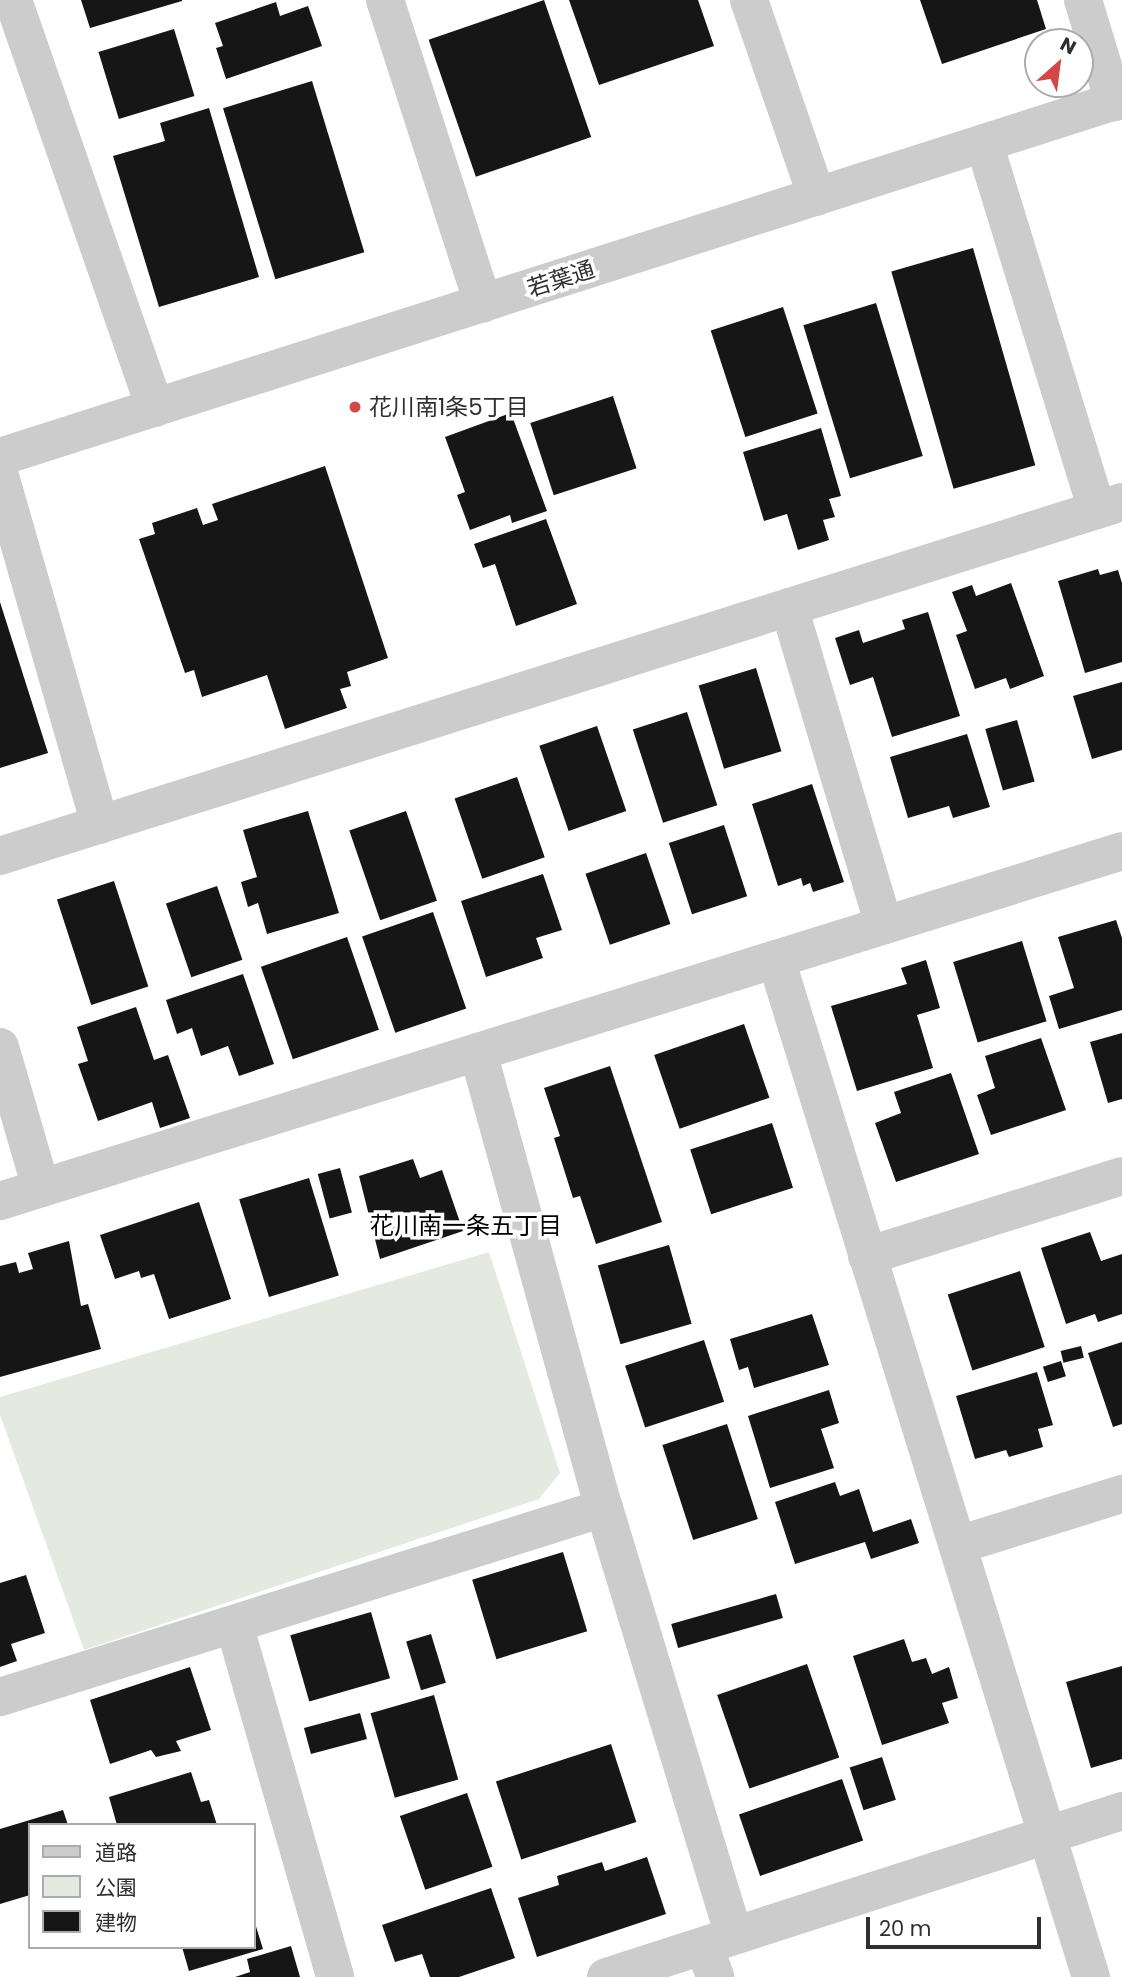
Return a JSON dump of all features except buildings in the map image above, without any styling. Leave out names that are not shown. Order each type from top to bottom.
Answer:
[{"type":"street","points":[[13,0],[155,408]]},
{"type":"street","points":[[385,0],[482,304]]},
{"type":"street","points":[[749,0],[817,197]]},
{"type":"street","points":[[1083,0],[1118,101]]},
{"type":"street","name":"若葉通","points":[[0,457],[1118,101]]},
{"type":"street","points":[[0,856],[1109,506],[984,143]]},
{"type":"street","points":[[0,476],[100,825]]},
{"type":"street","points":[[789,607],[884,925]]},
{"type":"street","points":[[0,1201],[1122,851]]},
{"type":"street","points":[[776,959],[1091,1977]]},
{"type":"street","points":[[0,1047],[41,1188]]},
{"type":"street","points":[[478,1052],[604,1508],[718,1953]]},
{"type":"street","points":[[867,1256],[1122,1176]]},
{"type":"street","points":[[958,1545],[1122,1494]]},
{"type":"street","points":[[0,1697],[604,1508]]},
{"type":"street","points":[[234,1624],[335,1977]]},
{"type":"street","points":[[606,1977],[718,1953],[1047,1835],[1122,1811]]},
{"type":"green space","points":[[489,1252],[560,1473],[539,1499],[84,1650],[0,1415],[0,1397]]},
{"type":"place","name":"花川南1条5丁目","points":[[355,407]]},
{"type":"district","name":"花川南一条五丁目","points":[[466,1226]]}]
